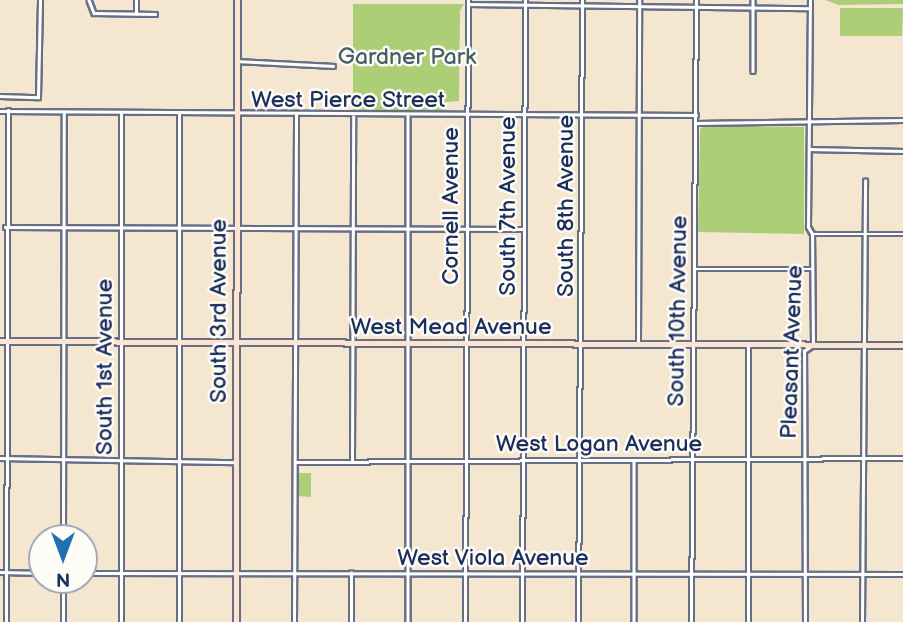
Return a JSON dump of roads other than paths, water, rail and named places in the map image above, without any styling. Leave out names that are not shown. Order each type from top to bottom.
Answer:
[{"type":"street","points":[[0,96],[38,97],[40,0]]},
{"type":"street","points":[[89,0],[91,12],[155,14]]},
{"type":"street","points":[[136,0],[136,13]]},
{"type":"street","name":"South 3rd Avenue","points":[[236,622],[237,0]]},
{"type":"street","name":"South 10th Avenue","points":[[691,622],[691,460],[696,269],[696,0]]},
{"type":"street","points":[[752,0],[753,71]]},
{"type":"street","name":"Pleasant Avenue","points":[[805,622],[804,351],[813,345],[812,233],[808,227],[810,0]]},
{"type":"street","points":[[468,2],[639,2],[810,8]]},
{"type":"street","name":"Cornell Avenue","points":[[465,622],[468,2]]},
{"type":"street","name":"South 7th Avenue","points":[[522,622],[525,2]]},
{"type":"street","name":"South 8th Avenue","points":[[578,622],[582,2]]},
{"type":"street","points":[[638,346],[639,2]]},
{"type":"street","points":[[237,61],[333,66]]},
{"type":"street","name":"West Pierce Street","points":[[0,111],[524,117],[696,115]]},
{"type":"street","points":[[6,622],[7,458],[3,341],[8,111]]},
{"type":"street","points":[[63,524],[64,112]]},
{"type":"street","name":"South 1st Avenue","points":[[121,113],[121,622]]},
{"type":"street","points":[[179,113],[179,622]]},
{"type":"street","points":[[294,622],[296,115]]},
{"type":"street","points":[[352,460],[353,116]]},
{"type":"street","points":[[408,116],[408,622]]},
{"type":"street","points":[[696,123],[903,120]]},
{"type":"street","points":[[808,149],[903,151]]},
{"type":"street","points":[[862,622],[861,458],[865,181]]},
{"type":"street","points":[[5,227],[524,229]]},
{"type":"street","points":[[812,233],[903,234]]},
{"type":"street","points":[[696,269],[812,269]]},
{"type":"street","name":"West Mead Avenue","points":[[3,341],[351,345],[903,345]]},
{"type":"street","points":[[748,345],[748,622]]},
{"type":"street","points":[[0,458],[236,462]]},
{"type":"street","name":"West Logan Avenue","points":[[295,462],[409,458],[903,458]]},
{"type":"street","points":[[634,460],[634,622]]},
{"type":"street","points":[[0,572],[28,573]]},
{"type":"street","name":"West Viola Avenue","points":[[98,573],[903,574]]},
{"type":"street","points":[[351,573],[351,622]]},
{"type":"street","points":[[63,594],[63,622]]},
{"type":"park label","name":"Gardner Park","points":[[407,57]]}]
